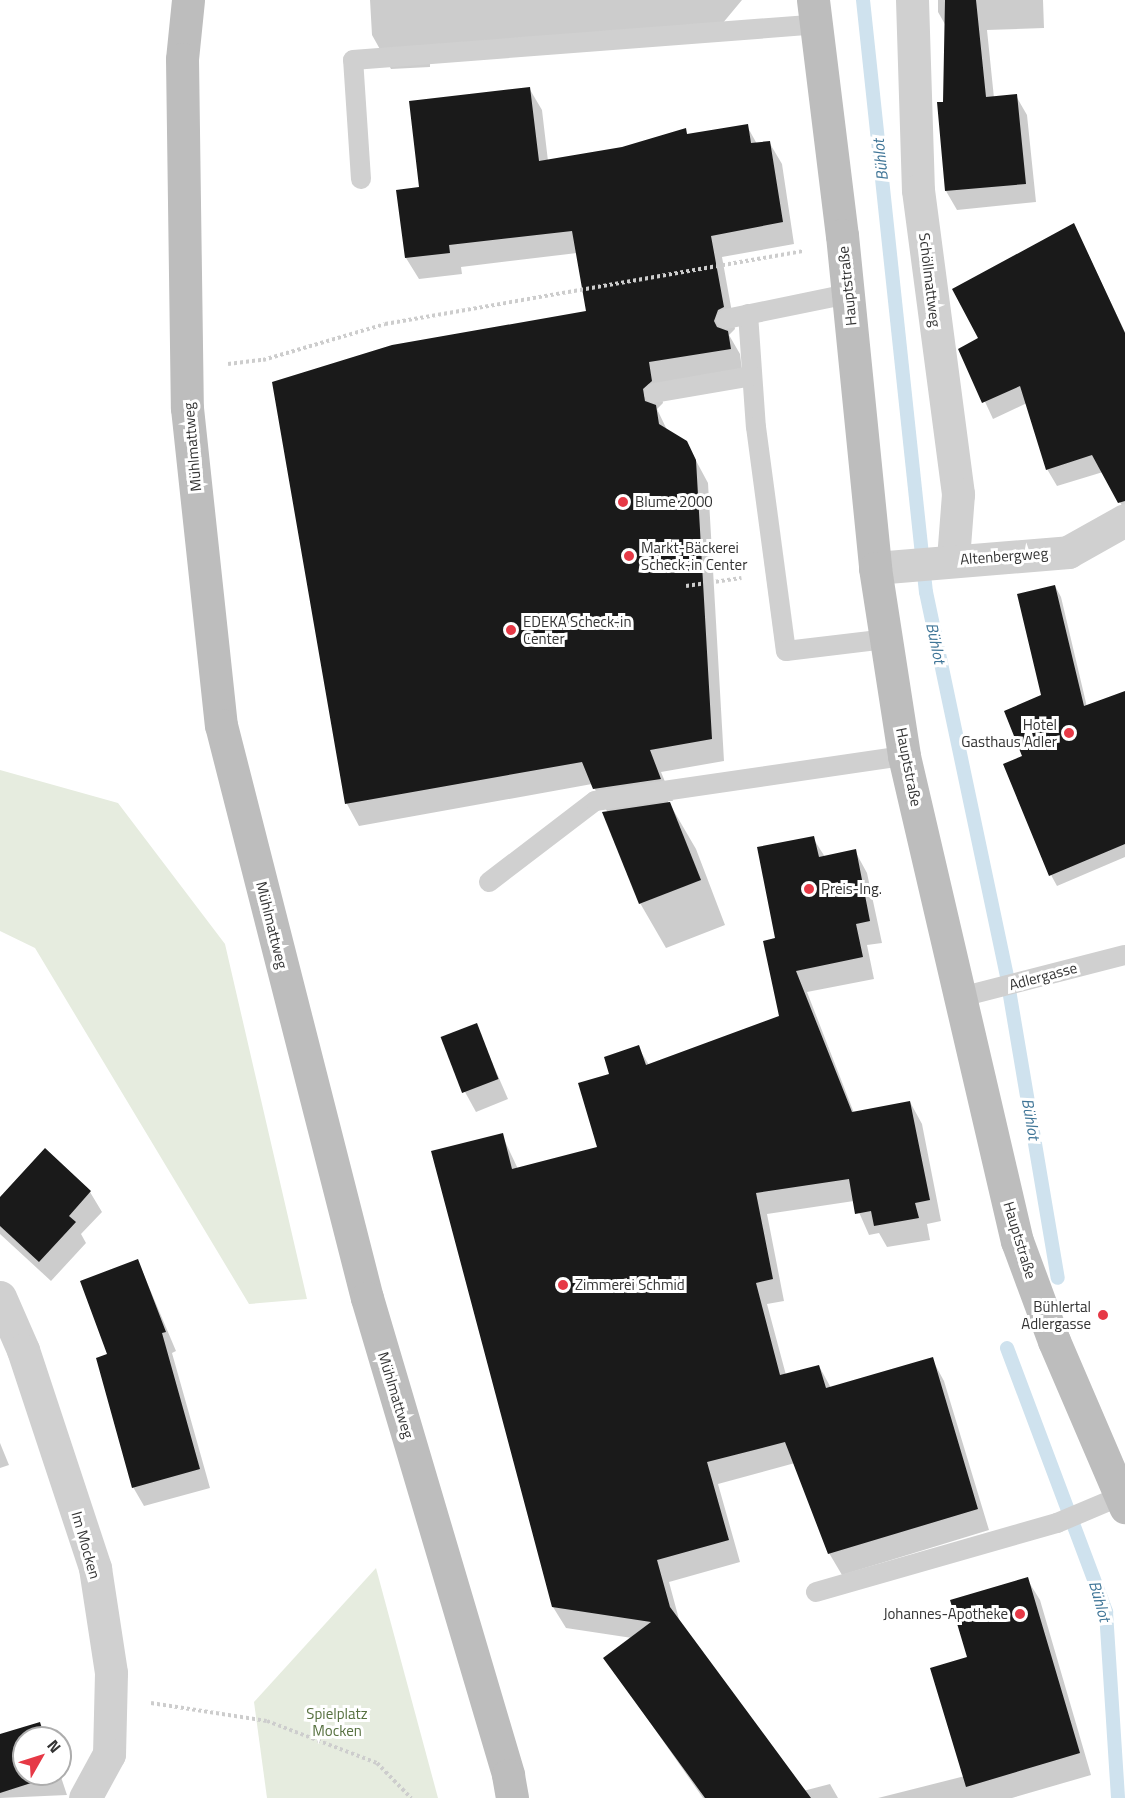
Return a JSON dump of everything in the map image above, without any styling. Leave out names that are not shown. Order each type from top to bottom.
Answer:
[{"type":"main road","name":"Hauptstraße","points":[[815,12],[848,294],[889,567],[887,639],[904,756],[973,995],[1017,1241],[1054,1341],[1123,1502]]},
{"type":"main road","name":"Mühlmattweg","points":[[186,14],[187,408],[221,725],[367,1298],[508,1775],[512,1798]]},
{"type":"street","name":"Schöllmattweg","points":[[912,0],[918,190],[958,494],[953,559]]},
{"type":"street","name":"Altenbergweg","points":[[889,567],[953,559],[1068,552],[1125,520]]},
{"type":"street","name":"Im Mocken","points":[[0,1297],[23,1350],[95,1568],[111,1673],[109,1754],[85,1798]]},
{"type":"lane","points":[[361,179],[353,60],[815,12]]},
{"type":"lane","points":[[726,319],[848,294]]},
{"type":"lane","points":[[748,314],[752,376],[774,574],[786,651],[887,639]]},
{"type":"lane","points":[[654,393],[752,376]]},
{"type":"lane","points":[[489,882],[595,801],[904,756]]},
{"type":"lane","name":"Adlergasse","points":[[973,995],[1125,956]]},
{"type":"lane","points":[[816,1592],[1123,1502]]},
{"type":"path","points":[[186,370],[263,360],[385,324],[843,244]]},
{"type":"path","points":[[686,586],[774,574]]},
{"type":"path","points":[[111,1701],[156,1703],[267,1721],[377,1763],[411,1798]]},
{"type":"green space","points":[[0,770],[118,803],[225,944],[307,1299],[249,1304],[35,948],[0,931]]},
{"type":"green space","name":"Spielplatz Mocken","points":[[376,1568],[438,1798],[267,1798],[254,1702]]},
{"type":"building","points":[[945,0],[976,0],[986,97],[1017,94],[1026,184],[945,191],[937,102],[943,102]]},
{"type":"building","name":"EDEKA Scheck-in Center","points":[[530,87],[539,161],[622,147],[686,128],[687,134],[748,124],[751,143],[770,141],[783,222],[711,236],[724,307],[718,310],[714,321],[717,327],[728,331],[731,349],[649,362],[652,381],[643,389],[645,401],[656,405],[659,424],[687,441],[696,460],[712,739],[650,750],[661,779],[593,789],[582,762],[345,804],[272,382],[392,345],[586,311],[572,231],[449,245],[450,253],[405,258],[396,190],[419,187],[409,101]]},
{"type":"building","points":[[1074,223],[1125,333],[1125,501],[1118,503],[1092,455],[1046,470],[1020,386],[982,403],[958,349],[978,338],[952,289]]},
{"type":"building","name":"Hotel Gasthaus Adler","points":[[1055,585],[1084,706],[1125,691],[1125,844],[1049,876],[1003,764],[1022,756],[1004,711],[1041,695],[1017,594]]},
{"type":"building","points":[[670,802],[701,880],[639,904],[602,812]]},
{"type":"building","points":[[814,836],[819,857],[856,849],[870,921],[856,924],[863,957],[796,971],[852,1112],[910,1101],[930,1200],[915,1203],[919,1218],[874,1226],[871,1211],[855,1214],[849,1179],[756,1193],[773,1279],[756,1283],[780,1375],[819,1365],[826,1388],[933,1357],[978,1509],[828,1554],[785,1442],[707,1462],[729,1540],[657,1560],[670,1607],[811,1798],[705,1798],[603,1658],[651,1622],[552,1607],[431,1151],[503,1133],[512,1169],[597,1147],[578,1083],[609,1074],[604,1057],[639,1045],[646,1065],[779,1016],[763,941],[775,938],[757,847]]},
{"type":"building","points":[[477,1023],[499,1079],[462,1093],[441,1037]]},
{"type":"building","points":[[45,1148],[91,1191],[69,1216],[76,1222],[39,1262],[0,1226],[0,1197]]},
{"type":"building","points":[[138,1259],[166,1332],[162,1333],[200,1469],[132,1488],[96,1358],[107,1354],[80,1281]]},
{"type":"building","points":[[1028,1577],[1080,1753],[966,1787],[930,1668],[967,1657],[950,1600]]},
{"type":"building","points":[[40,1722],[41,1726],[27,1726]]},
{"type":"building","points":[[12,1730],[12,1786],[22,1786],[0,1793],[0,1734]]},
{"type":"waterway","name":"Bühlot","points":[[863,0],[926,592],[1007,978],[1058,1278]]},
{"type":"waterway","name":"Bühlot","points":[[1007,1348],[1106,1612],[1118,1798]]},
{"type":"place","name":"Blume 2000","points":[[623,502]]},
{"type":"place","name":"Markt-Bäckerei Scheck-in Center","points":[[629,556]]},
{"type":"place","name":"EDEKA Scheck-in Center","points":[[511,630]]},
{"type":"place","name":"Hotel Gasthaus Adler","points":[[1069,733]]},
{"type":"place","name":"Preis-Ing.","points":[[809,889]]},
{"type":"place","name":"Zimmerei Schmid","points":[[563,1285]]},
{"type":"place","name":"Bühlertal Adlergasse","points":[[1103,1315]]},
{"type":"place","name":"Johannes-Apotheke","points":[[1020,1614]]}]
